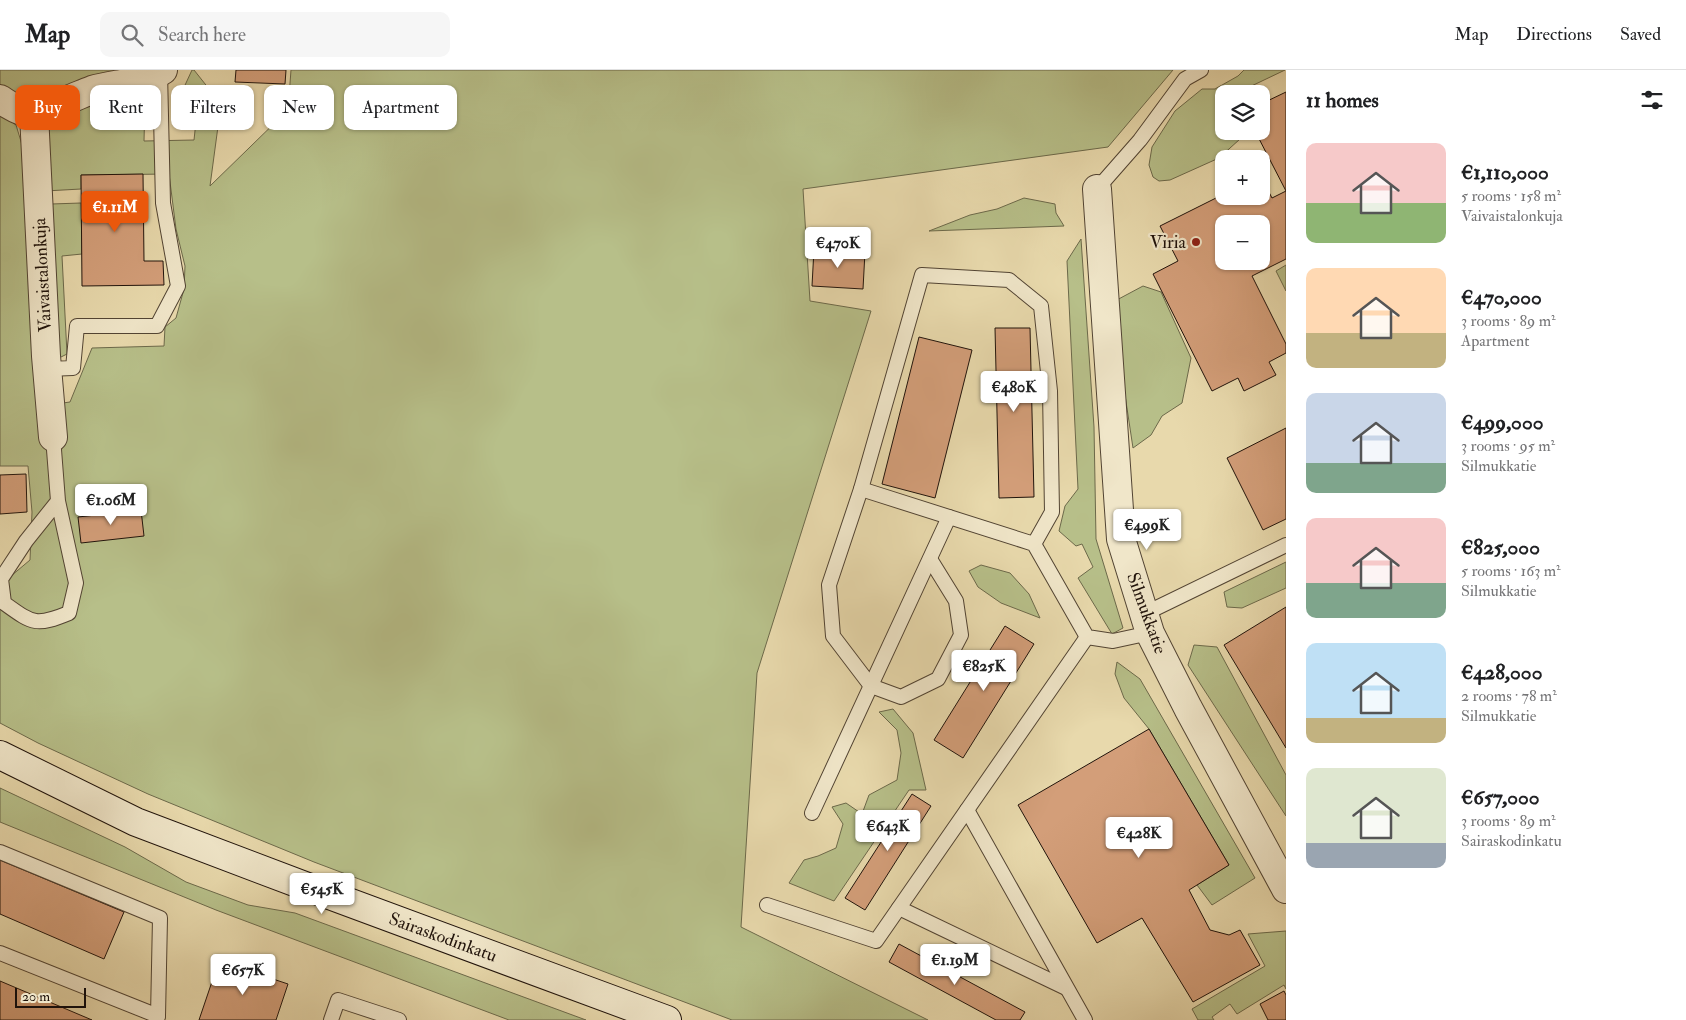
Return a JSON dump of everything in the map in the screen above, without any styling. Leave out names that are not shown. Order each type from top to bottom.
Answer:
[{"type":"street","points":[[80,96],[94,90],[135,81],[162,71]]},
{"type":"street","points":[[0,99],[15,109]]},
{"type":"street","name":"Vaivaistalonkuja","points":[[35,130],[47,369],[53,437]]},
{"type":"street","name":"Silmukkatie","points":[[1097,189],[1121,539],[1147,624],[1188,708],[1286,889]]},
{"type":"street","name":"Sairaskodinkatu","points":[[0,754],[136,822],[314,890],[668,1020]]},
{"type":"lane","points":[[1097,189],[1140,140],[1184,79],[1201,70]]},
{"type":"lane","points":[[47,369],[73,368],[77,326],[157,326],[178,286],[164,203],[162,71]]},
{"type":"lane","points":[[930,559],[956,601],[961,635],[938,679],[901,698],[871,686],[833,636],[829,585],[861,489],[922,274],[1009,280],[1041,306],[1050,391],[1052,512],[1034,544]]},
{"type":"lane","points":[[53,437],[58,501],[76,583],[69,613],[48,622],[28,620],[4,603],[1,579],[26,540],[58,501]]},
{"type":"lane","points":[[861,489],[1034,544],[1086,637]]},
{"type":"lane","points":[[812,813],[949,517]]},
{"type":"lane","points":[[1086,637],[1113,641],[1147,624],[1286,545]]},
{"type":"lane","points":[[767,905],[876,941],[1086,637]]},
{"type":"lane","points":[[967,810],[1085,1020]]},
{"type":"lane","points":[[0,852],[160,918],[157,1018],[0,953]]},
{"type":"lane","points":[[899,908],[1066,988]]},
{"type":"lane","points":[[331,1020],[338,1000],[398,1020]]},
{"type":"green space","points":[[0,70],[116,70],[78,85],[15,85],[15,97],[0,86]]},
{"type":"green space","points":[[192,70],[194,70],[206,85],[185,85]]},
{"type":"green space","points":[[291,70],[1173,70],[1108,147],[803,189],[810,301],[871,311],[757,673],[741,927],[928,1020],[732,1020],[314,862],[148,794],[38,743],[0,723],[0,573],[11,576],[30,560],[32,512],[28,466],[0,466],[0,113],[15,124],[15,130],[18,130],[27,161],[41,406],[70,402],[92,348],[164,346],[165,327],[176,318],[184,289],[185,266],[176,229],[169,174],[81,175],[81,189],[45,191],[45,161],[49,130],[80,130],[80,106],[90,103],[90,130],[144,130],[144,141],[194,140],[195,130],[218,130],[210,186],[267,130],[334,130],[334,85],[290,85]]},
{"type":"green space","points":[[1244,70],[1285,70],[1254,85],[1222,85],[1238,76]]},
{"type":"green space","points":[[1202,89],[1215,89],[1215,140],[1239,140],[1228,150],[1215,150],[1215,160],[1170,180],[1159,181],[1153,177],[1149,165],[1152,147],[1175,111]]},
{"type":"green space","points":[[1024,198],[1055,204],[1056,213],[1064,226],[929,231],[970,215],[997,209]]},
{"type":"green space","points":[[81,203],[82,254],[62,256],[67,354],[59,358],[51,204]]},
{"type":"green space","points":[[1081,239],[1094,427],[1096,539],[1123,628],[1112,634],[1078,578],[1093,567],[1082,544],[1076,546],[1059,531],[1065,506],[1078,489],[1067,261]]},
{"type":"green space","points":[[1286,265],[1286,291],[1276,271]]},
{"type":"green space","points":[[1143,286],[1161,292],[1191,358],[1182,403],[1162,416],[1151,435],[1133,448],[1115,329],[1113,302]]},
{"type":"green space","points":[[1286,562],[1286,588],[1242,608],[1227,607],[1224,592]]},
{"type":"green space","points":[[981,565],[1010,573],[1029,594],[1040,618],[1001,603],[978,587],[969,571]]},
{"type":"green space","points":[[1194,645],[1217,647],[1286,775],[1286,816],[1188,665]]},
{"type":"green space","points":[[1117,662],[1140,679],[1255,878],[1212,905],[1197,885],[1229,865],[1149,729],[1124,698],[1115,674]]},
{"type":"green space","points":[[893,709],[913,733],[926,790],[909,790],[834,901],[789,883],[804,860],[836,848],[843,824],[832,807],[846,803],[862,814],[869,795],[897,780],[901,753],[897,730],[879,712]]},
{"type":"green space","points":[[0,788],[125,847],[186,882],[248,905],[295,913],[586,1020],[509,1020],[216,910],[0,822]]},
{"type":"green space","points":[[1286,931],[1286,989],[1284,985],[1237,1014],[1230,1004],[1212,1017],[1214,1020],[1198,1020],[1192,1009],[1265,966],[1248,934]]},
{"type":"building","points":[[236,70],[286,70],[285,84],[235,82]]},
{"type":"building","points":[[1286,92],[1286,191],[1270,160],[1270,150],[1265,150],[1260,140],[1270,140],[1270,100]]},
{"type":"building","points":[[143,174],[144,261],[163,261],[164,285],[82,286],[81,175]]},
{"type":"building","name":"Viria","points":[[1286,191],[1286,259],[1270,267],[1270,215],[1215,215],[1215,270],[1264,270],[1252,276],[1286,344],[1286,353],[1269,362],[1276,375],[1244,391],[1238,378],[1212,391],[1153,274],[1178,261],[1160,226],[1215,198],[1215,205],[1270,205],[1270,194],[1272,198]]},
{"type":"building","points":[[814,249],[865,252],[863,289],[812,286]]},
{"type":"building","points":[[995,328],[1030,328],[1034,497],[999,498]]},
{"type":"building","points":[[919,337],[972,350],[935,498],[882,484]]},
{"type":"building","points":[[1286,428],[1286,519],[1263,530],[1227,458]]},
{"type":"building","points":[[26,474],[27,512],[0,514],[0,475]]},
{"type":"building","points":[[141,510],[144,536],[81,543],[78,517]]},
{"type":"building","points":[[1286,607],[1286,748],[1224,645]]},
{"type":"building","points":[[1005,626],[1034,644],[963,758],[934,740]]},
{"type":"building","points":[[1149,729],[1229,865],[1189,890],[1210,930],[1229,935],[1240,930],[1260,965],[1193,1002],[1142,918],[1097,943],[1018,805]]},
{"type":"building","points":[[912,794],[931,806],[865,910],[845,898]]},
{"type":"building","points":[[0,860],[124,912],[104,959],[0,914]]},
{"type":"building","points":[[899,944],[1025,1012],[1020,1020],[996,1020],[889,962]]},
{"type":"building","points":[[219,961],[288,984],[276,1020],[199,1020]]},
{"type":"building","points":[[0,981],[92,1020],[0,1020]]},
{"type":"building","points":[[1284,991],[1286,995],[1286,1020],[1268,1020],[1260,1004]]},
{"type":"place","name":"Viria","points":[[1196,242]]}]
